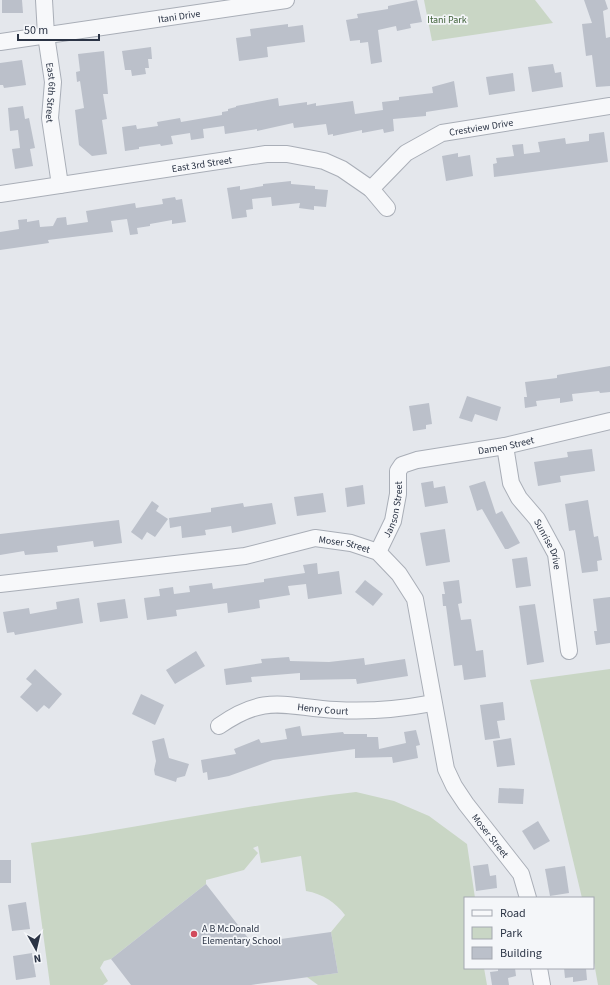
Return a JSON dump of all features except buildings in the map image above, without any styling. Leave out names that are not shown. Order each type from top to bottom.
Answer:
[{"type":"street","name":"East 6th Street","points":[[44,0],[46,35],[53,82],[50,118],[60,185]]},
{"type":"street","name":"Itani Drive","points":[[0,42],[286,0]]},
{"type":"street","name":"Crestview Drive","points":[[371,188],[406,153],[442,133],[610,106]]},
{"type":"street","name":"East 3rd Street","points":[[0,194],[266,154],[287,154],[324,161],[342,169],[371,188],[387,208]]},
{"type":"street","name":"Damen Street","points":[[402,465],[417,460],[505,446],[610,421]]},
{"type":"street","name":"Sunrise Drive","points":[[505,446],[511,483],[520,498],[537,519],[556,554],[569,651]]},
{"type":"street","name":"Janson Street","points":[[378,552],[393,521],[398,494],[398,471],[402,465]]},
{"type":"street","name":"Moser Street","points":[[0,584],[245,556],[271,551],[315,538],[351,543],[378,552],[399,574],[415,599],[446,769],[454,786],[466,804],[521,874],[528,897]]},
{"type":"street","name":"Henry Court","points":[[218,726],[234,715],[254,707],[279,703],[335,710],[363,710],[402,709],[433,703]]},
{"type":"street","points":[[539,969],[542,985]]},
{"type":"green space","name":"Itani Park","points":[[424,0],[535,0],[553,23],[432,41]]},
{"type":"green space","points":[[610,669],[610,985],[598,985],[594,963],[594,897],[582,897],[530,680]]},
{"type":"green space","points":[[356,792],[394,801],[429,816],[467,844],[475,897],[464,897],[464,969],[484,969],[487,985],[318,985],[307,977],[338,973],[331,932],[345,915],[328,899],[318,894],[306,891],[301,856],[261,863],[258,846],[253,848],[258,853],[244,870],[206,880],[206,884],[111,959],[104,961],[100,968],[108,981],[103,985],[50,985],[31,843],[315,797]]},
{"type":"place","name":"A B McDonald Elementary School","points":[[194,934]]}]
